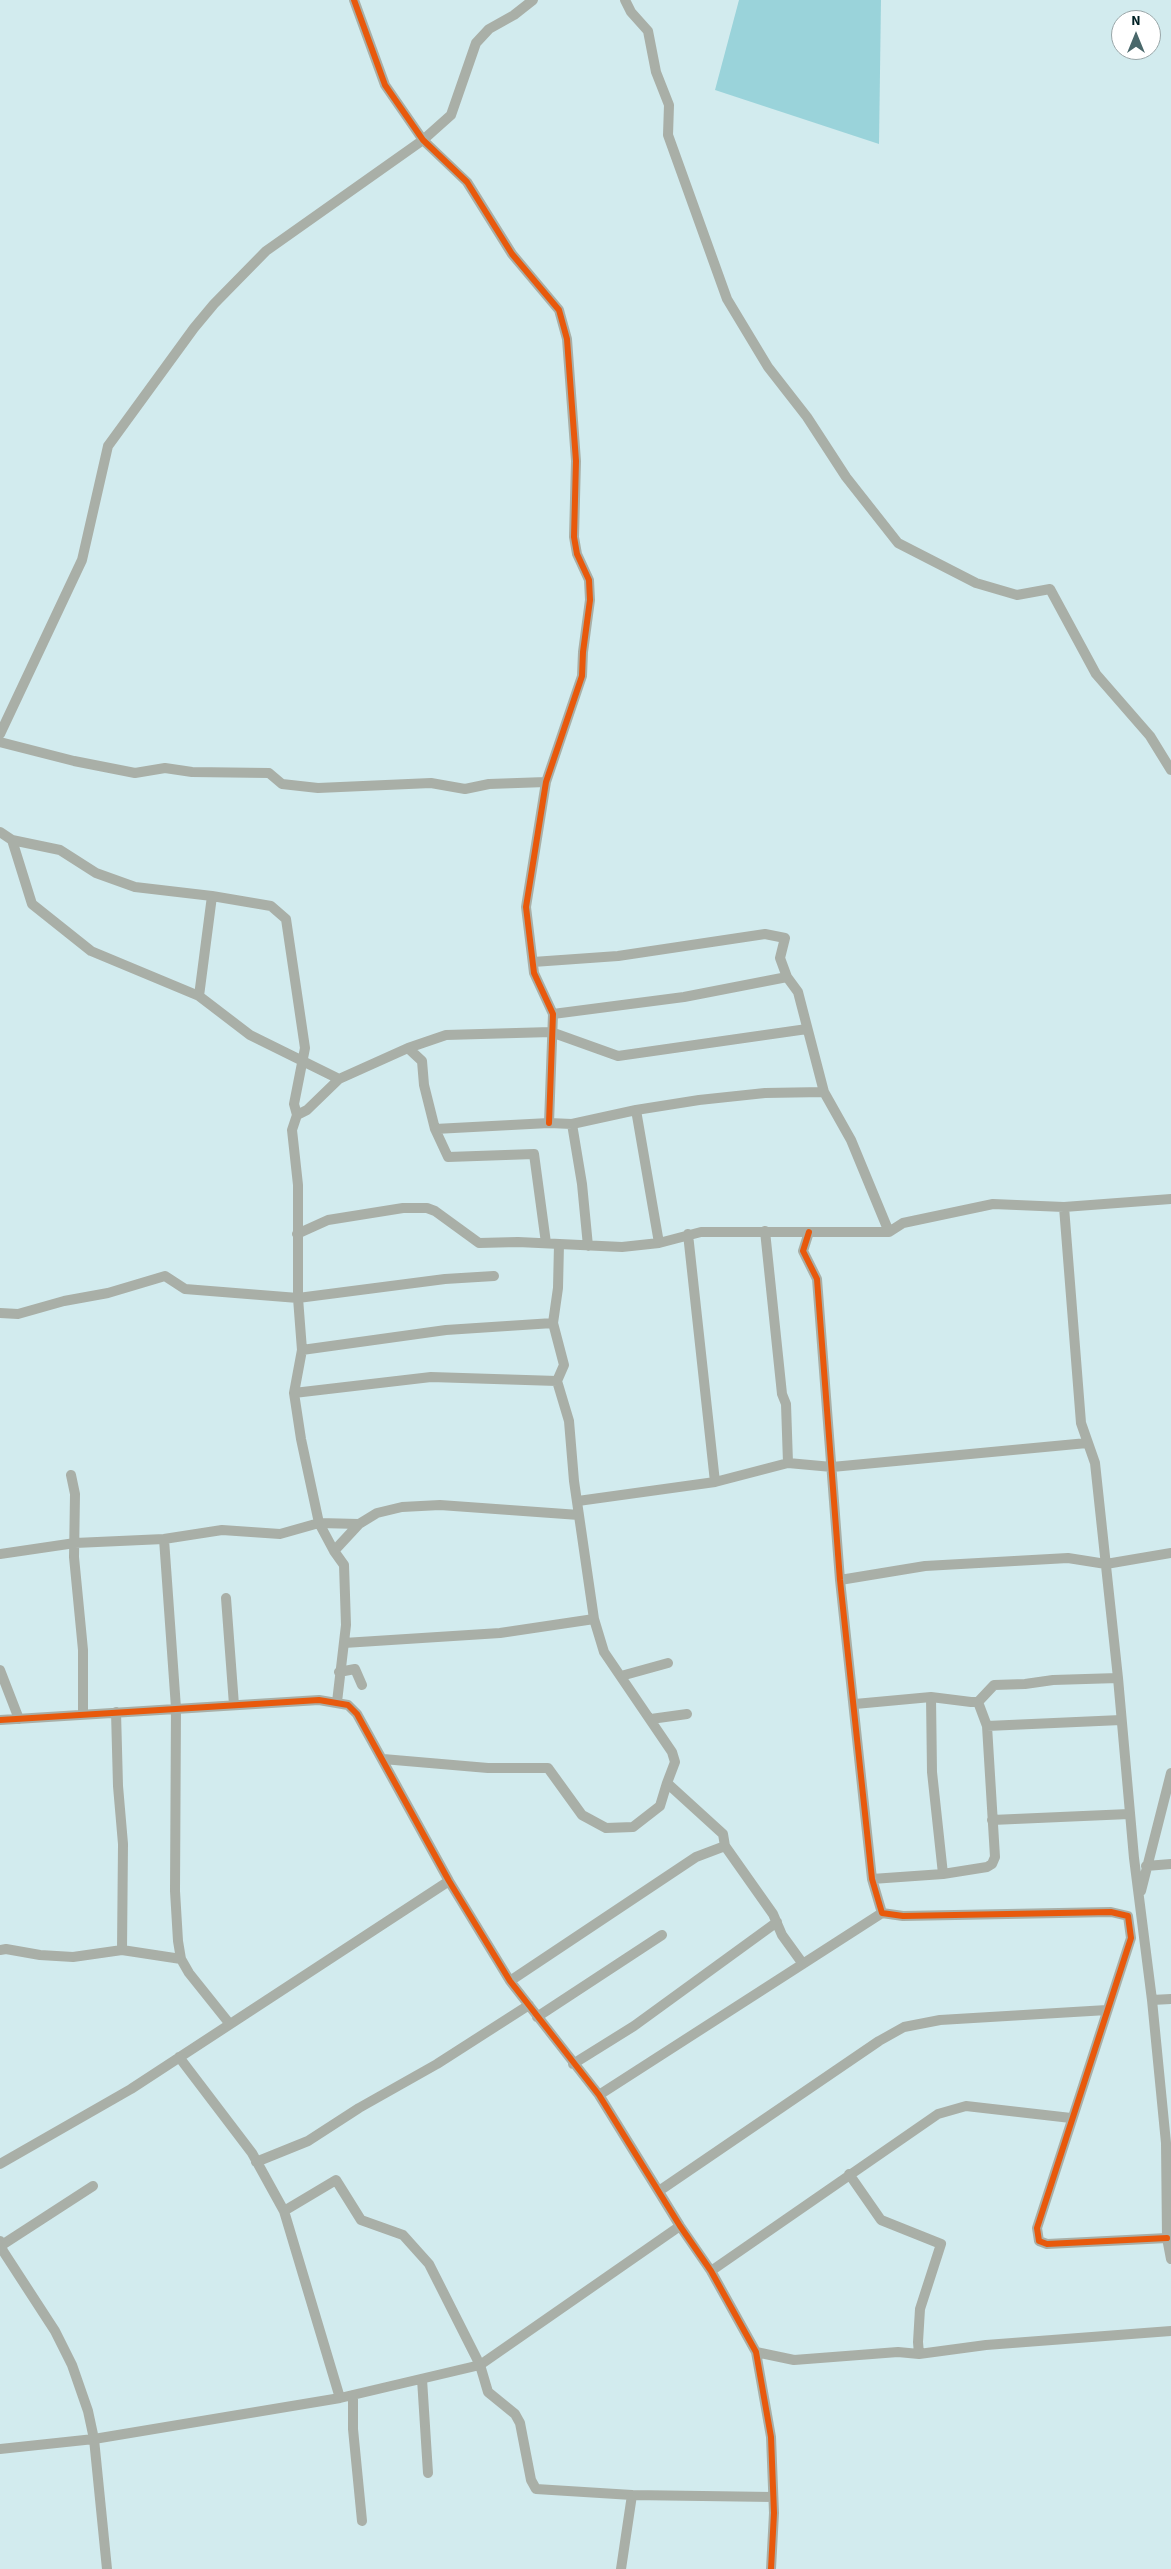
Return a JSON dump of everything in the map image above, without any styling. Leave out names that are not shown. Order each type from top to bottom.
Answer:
[{"type":"street","points":[[354,0],[385,85],[423,140],[467,182],[512,254],[559,310],[567,339],[576,461],[574,537],[577,554],[589,580],[590,600],[583,652],[582,676],[546,782],[526,906],[529,947],[534,972],[553,1014],[549,1123]]},
{"type":"street","points":[[0,734],[82,560],[108,446],[194,328],[260,257],[423,140],[451,115],[479,39],[489,29],[514,15],[533,0]]},
{"type":"street","points":[[625,0],[630,12],[648,31],[656,72],[670,104],[668,135],[727,299],[768,367],[807,417],[846,477],[898,543],[976,584],[1017,595],[1050,589],[1096,674],[1150,736],[1171,770]]},
{"type":"street","points":[[0,742],[74,761],[135,773],[165,768],[192,772],[269,774],[282,784],[318,788],[430,783],[465,789],[489,784],[546,782]]},
{"type":"street","points":[[0,832],[12,840],[60,850],[96,873],[135,887],[212,896],[271,906],[286,919],[305,1048],[294,1104],[297,1115],[292,1130],[298,1185],[298,1298],[302,1350],[294,1393],[301,1439],[320,1523],[334,1551],[344,1565],[346,1626],[339,1672],[337,1702]]},
{"type":"street","points":[[12,840],[32,904],[91,950],[199,996],[250,1035],[302,1059],[339,1079]]},
{"type":"street","points":[[199,996],[212,896]]},
{"type":"street","points":[[533,962],[618,956],[765,934],[785,938],[780,958],[787,977],[798,992],[807,1029],[816,1055],[824,1092],[851,1140],[889,1232]]},
{"type":"street","points":[[553,1014],[684,997],[787,977]]},
{"type":"street","points":[[297,1115],[307,1110],[339,1079],[408,1048],[446,1035],[551,1032],[618,1056],[807,1029]]},
{"type":"street","points":[[408,1048],[422,1061],[424,1085],[435,1129],[448,1157],[534,1154],[546,1243]]},
{"type":"street","points":[[435,1129],[549,1123],[572,1124],[636,1110],[765,1093],[824,1092]]},
{"type":"street","points":[[636,1110],[660,1243]]},
{"type":"street","points":[[572,1124],[582,1184],[588,1246]]},
{"type":"street","points":[[297,1234],[328,1220],[403,1208],[427,1208],[435,1211],[479,1243],[546,1243],[622,1247],[660,1243],[688,1234],[765,1231],[889,1232],[903,1223],[993,1204],[1064,1207],[1171,1199]]},
{"type":"street","points":[[1064,1207],[1081,1423],[1095,1463],[1118,1678],[1129,1814],[1152,2000],[1166,2143],[1167,2238],[1171,2259]]},
{"type":"street","points":[[765,1231],[782,1394],[786,1404],[788,1463]]},
{"type":"street","points":[[809,1232],[803,1251],[817,1279],[840,1580],[872,1879],[882,1913]]},
{"type":"street","points":[[688,1234],[714,1482]]},
{"type":"street","points":[[383,1759],[488,1768],[548,1768],[582,1814],[606,1828],[633,1827],[660,1806],[675,1762],[672,1752],[604,1652],[594,1619],[579,1515],[569,1421],[557,1381],[564,1364],[553,1322],[558,1288],[559,1244]]},
{"type":"street","points":[[0,1313],[18,1314],[64,1301],[108,1293],[165,1276],[186,1289],[298,1298],[445,1279],[494,1276]]},
{"type":"street","points":[[302,1350],[446,1330],[553,1322]]},
{"type":"street","points":[[294,1393],[432,1377],[557,1381]]},
{"type":"street","points":[[578,1501],[714,1482],[788,1463],[832,1468],[1087,1442]]},
{"type":"street","points":[[71,1475],[75,1494],[74,1557],[83,1650],[83,1715]]},
{"type":"street","points":[[334,1551],[359,1524],[377,1513],[402,1507],[430,1505],[579,1515]]},
{"type":"street","points":[[0,1554],[75,1543],[164,1538],[222,1530],[280,1534],[320,1523],[359,1524]]},
{"type":"street","points":[[164,1538],[176,1708],[175,1891],[178,1941],[181,1958],[189,1973],[229,2023]]},
{"type":"street","points":[[840,1580],[925,1566],[1068,1558],[1106,1564],[1171,1553]]},
{"type":"street","points":[[226,1598],[234,1705]]},
{"type":"street","points":[[344,1643],[500,1633],[594,1619]]},
{"type":"street","points":[[621,1676],[668,1663]]},
{"type":"street","points":[[339,1672],[355,1669],[362,1685]]},
{"type":"street","points":[[0,1670],[19,1719]]},
{"type":"street","points":[[854,1704],[931,1697],[959,1702],[978,1702],[994,1685],[1026,1684],[1054,1680],[1118,1678]]},
{"type":"street","points":[[931,1697],[932,1781],[943,1874]]},
{"type":"street","points":[[0,1720],[319,1700],[348,1705],[357,1714],[449,1880],[510,1981],[599,2096],[680,2226],[711,2271],[756,2352],[771,2437],[773,2497],[771,2569]]},
{"type":"street","points":[[872,1879],[943,1874],[987,1867],[992,1864],[995,1857],[987,1726],[978,1702]]},
{"type":"street","points":[[116,1712],[118,1786],[123,1844],[122,1950]]},
{"type":"street","points":[[651,1719],[687,1714]]},
{"type":"street","points":[[987,1726],[1121,1720]]},
{"type":"street","points":[[1139,1899],[1171,1773]]},
{"type":"street","points":[[667,1783],[723,1834],[726,1846],[773,1914],[782,1935],[803,1964]]},
{"type":"street","points":[[992,1820],[1129,1814]]},
{"type":"street","points":[[510,1981],[696,1857],[726,1846]]},
{"type":"street","points":[[1146,1866],[1171,1864]]},
{"type":"street","points":[[0,2164],[131,2089],[449,1880]]},
{"type":"street","points":[[599,2096],[882,1913],[904,1916],[1111,1912],[1128,1916],[1131,1938],[1036,2228],[1039,2241],[1047,2244],[1167,2238]]},
{"type":"street","points":[[573,2064],[634,2026],[777,1922]]},
{"type":"street","points":[[537,2017],[662,1934]]},
{"type":"street","points":[[2,1947],[40,1955],[73,1957],[122,1950],[181,1958]]},
{"type":"street","points":[[1152,2000],[1171,1999]]},
{"type":"street","points":[[256,2162],[308,2141],[359,2108],[437,2064],[529,2005]]},
{"type":"street","points":[[659,2191],[904,2027],[940,2020],[1107,2010]]},
{"type":"street","points":[[179,2057],[256,2162],[284,2211],[340,2398]]},
{"type":"street","points":[[711,2271],[938,2114],[966,2106],[1071,2118]]},
{"type":"street","points":[[849,2174],[881,2220],[941,2244],[920,2309],[919,2354]]},
{"type":"street","points":[[284,2211],[336,2180],[361,2220],[403,2235],[429,2264],[480,2365],[488,2392],[515,2414],[520,2422],[531,2480],[536,2489],[632,2495],[773,2497]]},
{"type":"street","points":[[93,2186],[1,2243],[8,2258],[55,2331],[72,2364],[88,2411],[94,2439],[107,2569]]},
{"type":"street","points":[[0,2449],[94,2439],[340,2398],[480,2365],[680,2226]]},
{"type":"street","points":[[756,2352],[794,2360],[898,2352],[919,2354],[986,2345],[1171,2331]]},
{"type":"street","points":[[422,2379],[428,2473]]},
{"type":"street","points":[[353,2395],[353,2429],[362,2521]]},
{"type":"street","points":[[621,2569],[632,2495]]},
{"type":"shaded area","points":[[739,0],[881,0],[879,144],[715,90]]},
{"type":"cycle path","points":[[354,0],[385,85],[423,140],[467,182],[512,254],[559,310],[567,339],[576,461],[574,537],[577,554],[589,580],[590,600],[583,652],[582,676],[546,782],[526,907],[534,973],[553,1014],[549,1123]]},
{"type":"cycle path","points":[[809,1232],[803,1251],[817,1279],[840,1580],[872,1879],[882,1913],[903,1916],[1111,1912],[1128,1916],[1131,1938],[1037,2228],[1039,2241],[1047,2244],[1167,2238]]},
{"type":"cycle path","points":[[0,1720],[319,1700],[348,1705],[357,1714],[449,1881],[510,1981],[599,2095],[680,2226],[711,2271],[756,2352],[771,2437],[774,2513],[771,2569]]}]
